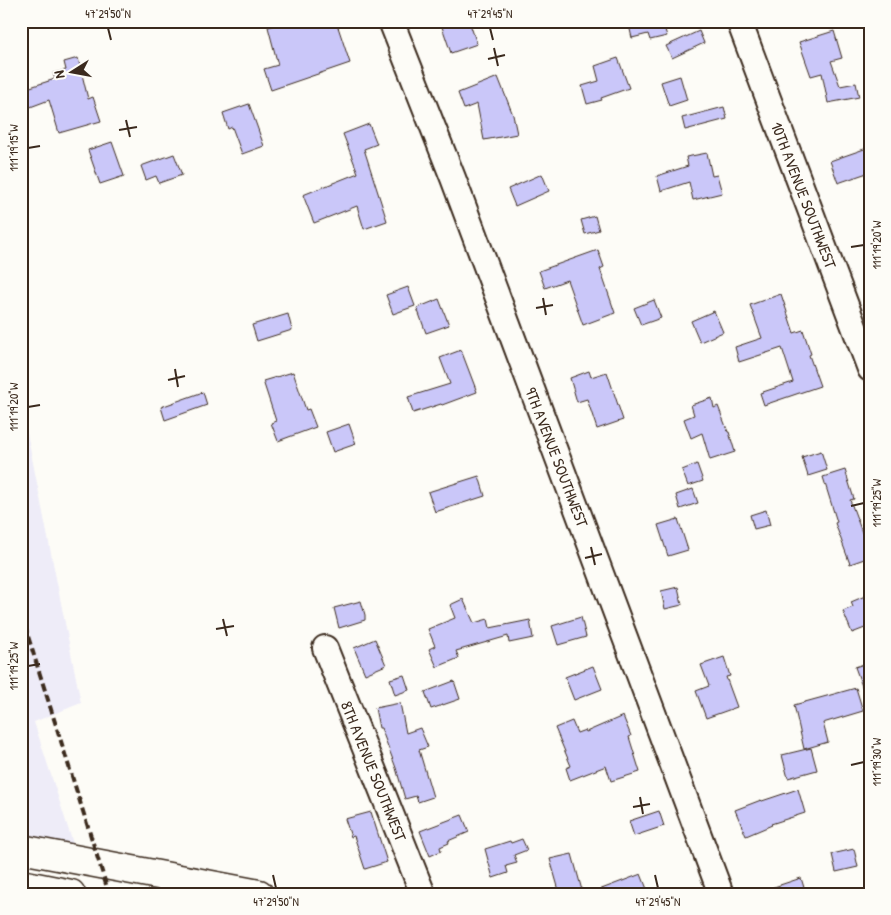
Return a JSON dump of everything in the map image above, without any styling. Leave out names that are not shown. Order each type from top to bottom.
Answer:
[{"type":"main road","points":[[21,848],[259,894]]},
{"type":"main road","points":[[21,884],[71,894]]},
{"type":"street","name":"9TH AVENUE SOUTHWEST","points":[[391,21],[453,178],[721,894]]},
{"type":"street","name":"10TH AVENUE SOUTHWEST","points":[[739,21],[870,369]]},
{"type":"street","name":"8TH AVENUE SOUTHWEST","points":[[325,648],[423,894]]},
{"type":"shaded area","points":[[21,403],[81,703],[34,722],[78,859],[21,849]]},
{"type":"building","points":[[291,21],[336,21],[350,63],[271,90],[264,69],[278,65],[268,27]]},
{"type":"building","points":[[440,21],[469,21],[477,44],[451,53]]},
{"type":"building","points":[[628,21],[679,21],[679,26],[665,30],[667,36],[650,40],[648,34],[632,38]]},
{"type":"building","points":[[699,31],[704,43],[672,58],[666,46]]},
{"type":"building","points":[[834,31],[842,58],[831,61],[840,86],[856,83],[859,97],[828,103],[822,73],[811,76],[799,42]]},
{"type":"building","points":[[78,58],[88,99],[93,97],[101,121],[59,133],[49,100],[25,109],[21,90],[55,79],[53,73],[66,70],[64,62]]},
{"type":"building","points":[[618,58],[629,88],[601,98],[602,100],[587,104],[582,86],[599,81],[595,66]]},
{"type":"building","points":[[680,76],[687,100],[669,106],[661,82]]},
{"type":"building","points":[[498,77],[513,115],[517,134],[484,140],[477,104],[464,109],[458,93]]},
{"type":"building","points":[[249,104],[264,146],[242,154],[232,127],[228,129],[223,113]]},
{"type":"building","points":[[724,107],[727,119],[685,130],[682,118]]},
{"type":"building","points":[[369,124],[377,144],[364,149],[387,221],[364,229],[357,206],[314,223],[303,195],[358,173],[343,134]]},
{"type":"building","points":[[112,142],[124,176],[100,184],[88,150]]},
{"type":"building","points":[[870,147],[870,172],[838,183],[830,161]]},
{"type":"building","points":[[707,153],[712,176],[717,175],[722,193],[693,200],[689,182],[661,191],[657,176],[688,166],[686,157]]},
{"type":"building","points":[[174,154],[182,175],[159,183],[156,176],[146,180],[141,166]]},
{"type":"building","points":[[542,174],[549,191],[515,206],[508,189]]},
{"type":"building","points":[[595,216],[599,230],[585,234],[581,220]]},
{"type":"building","points":[[598,250],[604,267],[600,269],[615,313],[583,325],[567,280],[545,288],[539,271]]},
{"type":"building","points":[[408,287],[415,306],[393,314],[386,295]]},
{"type":"building","points":[[781,294],[794,333],[803,330],[811,354],[809,355],[820,386],[764,405],[760,393],[793,382],[782,348],[739,362],[735,347],[762,338],[750,305]]},
{"type":"building","points":[[439,299],[449,325],[426,333],[417,308]]},
{"type":"building","points":[[654,300],[661,318],[641,325],[634,308]]},
{"type":"building","points":[[714,311],[723,332],[700,342],[691,321]]},
{"type":"building","points":[[288,314],[292,330],[257,341],[252,325]]},
{"type":"building","points":[[461,350],[477,392],[413,413],[408,397],[450,384],[440,358]]},
{"type":"building","points":[[589,371],[591,377],[607,372],[623,420],[597,429],[587,399],[577,402],[570,378]]},
{"type":"building","points":[[293,372],[306,410],[309,409],[316,427],[278,441],[271,423],[276,421],[263,381]]},
{"type":"building","points":[[203,392],[207,405],[165,420],[161,407]]},
{"type":"building","points":[[712,398],[714,408],[718,406],[735,452],[710,460],[702,433],[691,438],[684,419],[694,415],[691,405]]},
{"type":"building","points":[[349,424],[356,444],[333,452],[326,432]]},
{"type":"building","points":[[821,451],[827,470],[808,476],[802,457]]},
{"type":"building","points":[[697,464],[703,481],[688,486],[682,470]]},
{"type":"building","points":[[845,470],[854,499],[850,500],[870,554],[870,557],[850,564],[835,523],[837,522],[823,477]]},
{"type":"building","points":[[479,476],[485,496],[435,512],[428,492]]},
{"type":"building","points":[[693,489],[698,503],[680,509],[676,495]]},
{"type":"building","points":[[766,510],[770,525],[754,529],[750,515]]},
{"type":"building","points":[[678,519],[688,550],[668,556],[658,525]]},
{"type":"building","points":[[678,587],[682,605],[665,609],[661,591]]},
{"type":"building","points":[[870,594],[870,626],[852,633],[843,611],[853,607],[851,602]]},
{"type":"building","points":[[463,599],[474,623],[488,619],[490,628],[530,620],[533,638],[509,643],[508,636],[456,651],[459,658],[437,667],[429,649],[435,646],[428,629],[455,618],[450,605]]},
{"type":"building","points":[[361,601],[365,620],[339,628],[334,608]]},
{"type":"building","points":[[581,617],[586,637],[558,645],[552,626]]},
{"type":"building","points":[[375,639],[386,665],[365,674],[354,648]]},
{"type":"building","points":[[724,657],[730,676],[726,677],[737,707],[706,718],[696,691],[709,686],[701,665]]},
{"type":"building","points":[[870,662],[870,702],[868,703],[855,667]]},
{"type":"building","points":[[593,666],[602,689],[574,700],[565,677]]},
{"type":"building","points":[[404,675],[409,690],[395,695],[390,679]]},
{"type":"building","points":[[454,681],[460,699],[431,709],[425,692]]},
{"type":"building","points":[[856,688],[863,711],[823,723],[828,742],[804,749],[794,705]]},
{"type":"building","points":[[400,703],[406,733],[420,728],[428,747],[419,750],[433,797],[418,802],[416,796],[405,799],[396,768],[381,728],[379,728],[375,708]]},
{"type":"building","points":[[623,716],[631,736],[629,737],[640,772],[611,781],[606,766],[570,780],[566,768],[571,766],[555,728],[572,721],[577,733],[585,730],[586,732]]},
{"type":"building","points":[[811,748],[817,770],[788,778],[782,755]]},
{"type":"building","points":[[798,789],[805,813],[771,824],[746,836],[735,810]]},
{"type":"building","points":[[659,811],[664,826],[634,836],[629,821]]},
{"type":"building","points":[[371,812],[387,862],[365,869],[354,836],[351,837],[345,819]]},
{"type":"building","points":[[462,815],[469,832],[448,841],[449,843],[440,847],[441,851],[430,856],[420,831]]},
{"type":"building","points":[[522,839],[527,850],[514,855],[517,863],[506,866],[508,873],[493,878],[485,849]]},
{"type":"building","points":[[854,849],[858,867],[836,872],[832,854]]},
{"type":"building","points":[[572,854],[583,894],[560,894],[550,859]]},
{"type":"building","points":[[641,874],[649,894],[591,894],[591,893]]},
{"type":"building","points":[[801,878],[806,894],[763,894],[762,891]]},
{"type":"railway","points":[[21,614],[109,894]]}]
